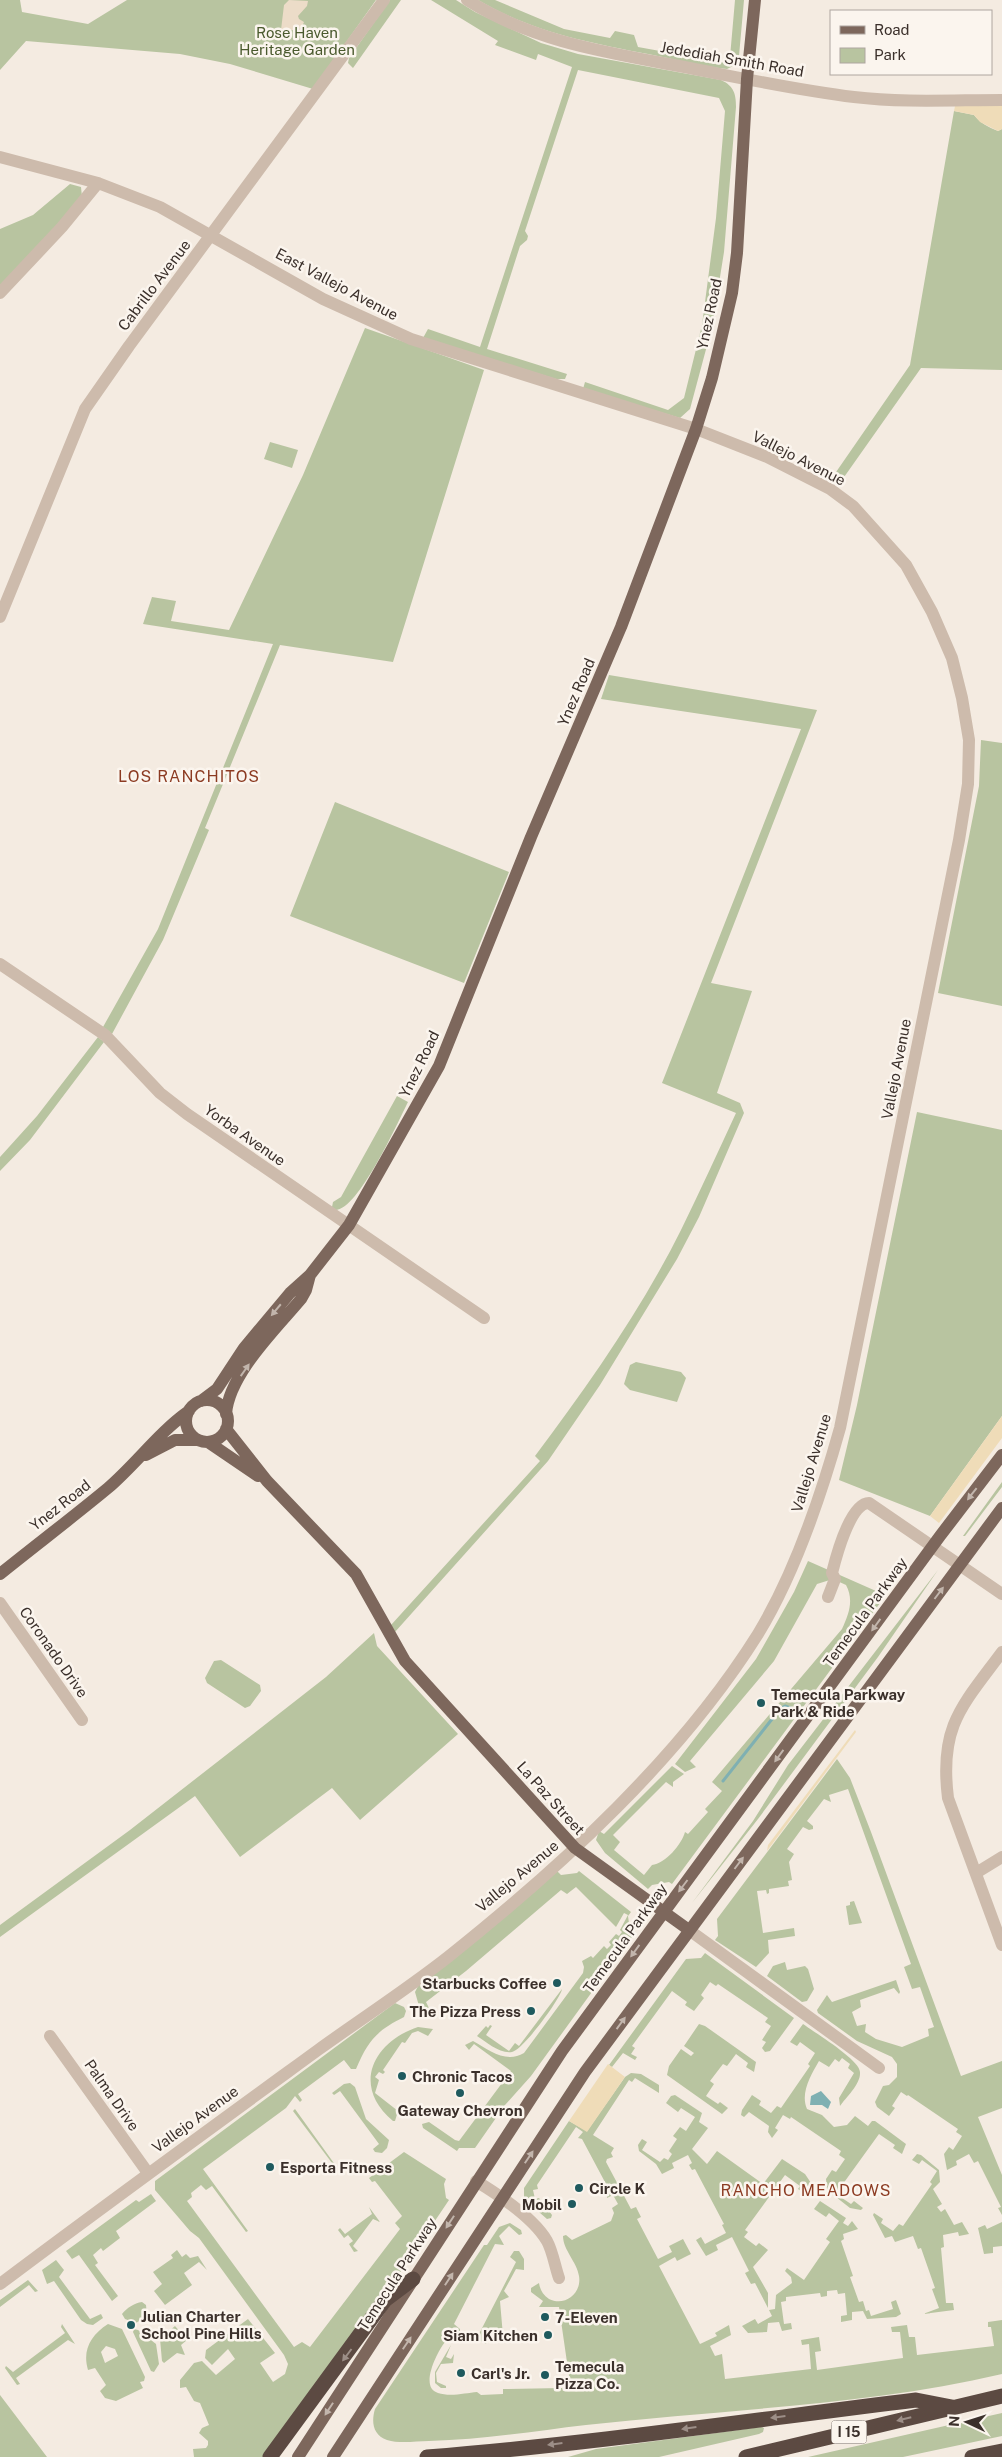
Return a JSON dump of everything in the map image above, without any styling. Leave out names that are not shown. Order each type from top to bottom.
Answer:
[{"type":"highway","points":[[270,2457],[385,2300],[413,2279]]},
{"type":"highway","name":"I 15","points":[[746,2457],[1002,2396]]},
{"type":"highway","points":[[427,2457],[518,2449],[916,2400],[952,2407]]},
{"type":"highway","points":[[978,2456],[1002,2451]]},
{"type":"main road","name":"Ynez Road","points":[[202,1401],[217,1389],[244,1348],[290,1293],[310,1275],[349,1225],[439,1066],[531,837],[620,627],[696,429],[712,378],[732,293],[742,183],[747,79],[755,0]]},
{"type":"main road","name":"Ynez Road","points":[[226,1414],[228,1402],[237,1381],[301,1299],[306,1290],[310,1275]]},
{"type":"main road","points":[[208,1400],[219,1404],[226,1414],[226,1429],[219,1438],[203,1441],[190,1434],[186,1425],[188,1411],[202,1401],[208,1400]]},
{"type":"main road","name":"Ynez Road","points":[[0,1574],[108,1488],[139,1459],[153,1441],[188,1411]]},
{"type":"main road","name":"La Paz Street","points":[[226,1429],[267,1481],[356,1574],[405,1660],[575,1848],[689,1930]]},
{"type":"main road","name":"Ynez Road","points":[[139,1459],[176,1440],[203,1441]]},
{"type":"main road","name":"La Paz Street","points":[[203,1441],[267,1481]]},
{"type":"main road","name":"Temecula Parkway","points":[[298,2457],[562,2051],[1002,1455]]},
{"type":"main road","points":[[333,2457],[585,2072],[1002,1508]]},
{"type":"street","name":"Cabrillo Avenue","points":[[0,618],[85,410],[384,0]]},
{"type":"street","name":"Jedediah Smith Road","points":[[467,0],[489,14],[531,32],[581,48],[854,97],[1002,100]]},
{"type":"street","name":"East Vallejo Avenue","points":[[0,157],[98,183],[160,207],[332,303],[411,339],[696,429]]},
{"type":"street","points":[[0,293],[62,227],[98,183]]},
{"type":"street","name":"Vallejo Avenue","points":[[0,2284],[148,2173],[448,1956],[575,1848],[664,1757],[718,1694],[759,1632],[777,1597],[819,1501],[840,1428],[959,840],[968,784],[969,740],[962,698],[952,658],[932,612],[906,565],[853,506],[830,489],[767,456],[696,429]]},
{"type":"street","name":"Yorba Avenue","points":[[0,964],[60,1003],[104,1035],[160,1093],[181,1109],[484,1318]]},
{"type":"street","points":[[828,1597],[835,1579],[832,1573],[842,1540],[854,1514],[865,1503],[888,1516],[932,1548],[1002,1594]]},
{"type":"street","name":"Coronado Drive","points":[[0,1603],[82,1720]]},
{"type":"street","points":[[1002,1652],[958,1713],[950,1732],[946,1752],[948,1798],[1002,1945]]},
{"type":"street","points":[[976,1873],[1002,1857]]},
{"type":"street","name":"La Paz Street","points":[[689,1930],[879,2068]]},
{"type":"street","name":"Palma Drive","points":[[50,2036],[148,2173]]},
{"type":"street","points":[[476,2181],[502,2197],[536,2227],[548,2242],[559,2278]]},
{"type":"green space","name":"Rose Haven Heritage Garden","points":[[0,0],[20,0],[22,12],[88,24],[127,0],[376,0],[313,89],[230,64],[180,54],[26,41],[0,70]]},
{"type":"green space","points":[[390,0],[401,0],[353,68],[348,63],[349,58]]},
{"type":"green space","points":[[431,0],[456,0],[475,12],[541,43],[578,54],[721,80],[729,85],[733,91],[736,107],[724,252],[712,327],[690,409],[680,418],[583,389],[585,382],[668,410],[684,398],[702,325],[716,218],[725,111],[719,98],[578,70],[525,231],[528,236],[527,240],[520,246],[487,349],[567,374],[565,379],[556,379],[423,338],[428,329],[480,347],[572,67],[538,54],[536,60],[495,45],[498,41]]},
{"type":"green space","points":[[478,0],[495,0],[564,29],[610,38],[615,31],[634,35],[638,47],[726,63],[730,57],[735,0],[744,0],[739,56],[735,65],[727,69],[603,45],[540,28]]},
{"type":"green space","points":[[954,111],[974,115],[984,124],[998,131],[1002,129],[1002,370],[921,368],[842,480],[834,475],[910,365]]},
{"type":"green space","points":[[70,184],[81,187],[82,197],[0,288],[0,229],[33,215]]},
{"type":"green space","points":[[365,328],[484,370],[393,662],[280,645],[205,828],[209,830],[163,940],[112,1034],[103,1027],[158,929],[273,644],[143,624],[152,597],[176,601],[171,621],[229,630],[303,475]]},
{"type":"green space","points":[[270,442],[298,450],[292,468],[264,459]]},
{"type":"green space","points":[[609,675],[817,710],[711,983],[752,991],[717,1093],[740,1103],[744,1113],[699,1217],[677,1259],[600,1385],[548,1461],[395,1632],[391,1625],[540,1461],[535,1456],[575,1402],[649,1289],[688,1215],[736,1113],[662,1083],[801,729],[601,699]]},
{"type":"green space","points":[[981,740],[1002,743],[1002,1006],[938,993],[979,786]]},
{"type":"green space","points":[[335,802],[509,872],[464,983],[290,916]]},
{"type":"green space","points":[[98,1037],[104,1042],[30,1140],[0,1171],[0,1157],[37,1116]]},
{"type":"green space","points":[[397,1096],[408,1102],[387,1145],[366,1182],[355,1196],[344,1206],[335,1210],[332,1207],[333,1202],[341,1197]]},
{"type":"green space","points":[[917,1112],[1002,1130],[1002,1416],[930,1516],[839,1480],[857,1405]]},
{"type":"green space","points":[[636,1362],[681,1372],[686,1378],[677,1402],[630,1390],[624,1384],[630,1365]]},
{"type":"green space","points":[[1002,1482],[1002,1487],[965,1536],[963,1536]]},
{"type":"green space","points":[[808,1561],[876,1591],[878,1589],[886,1595],[672,1884],[669,1882],[652,1885],[648,1889],[605,1853],[596,1840],[599,1831],[604,1834],[672,1766],[684,1774],[673,1782],[673,1787],[666,1782],[613,1835],[620,1842],[614,1850],[644,1875],[652,1865],[662,1861],[672,1853],[685,1832],[688,1834],[708,1812],[705,1809],[722,1791],[712,1782],[842,1629],[845,1623],[850,1602],[846,1585],[833,1579],[817,1584],[774,1661],[690,1761],[696,1767],[685,1772],[675,1764],[756,1659],[794,1592]]},
{"type":"green space","points":[[938,1570],[878,1657],[758,1819],[692,1903],[753,1821],[788,1765]]},
{"type":"green space","points":[[374,1633],[377,1646],[458,1734],[360,1820],[332,1788],[240,1857],[195,1796],[0,1937],[0,1925],[130,1830],[326,1677]]},
{"type":"green space","points":[[221,1660],[260,1685],[261,1691],[250,1706],[245,1708],[207,1683],[205,1678],[214,1661]]},
{"type":"green space","points":[[837,1759],[850,1778],[961,2076],[1002,2061],[1002,2108],[978,2117],[1002,2175],[1002,2215],[998,2208],[1001,2207],[978,2161],[974,2163],[969,2154],[956,2161],[957,2165],[947,2170],[944,2154],[949,2147],[953,2150],[962,2136],[956,2132],[958,2129],[901,2092],[892,2106],[895,2108],[889,2116],[877,2107],[875,2102],[883,2086],[889,2085],[897,2077],[897,2064],[892,2057],[857,2041],[818,2013],[817,2010],[827,1995],[832,2002],[896,1980],[899,1994],[894,1988],[860,2000],[861,2007],[852,2012],[857,2026],[866,2024],[865,2032],[876,2039],[902,2047],[929,2036],[928,2029],[934,2027],[920,1987],[912,1989],[904,1967],[911,1964],[848,1789],[829,1795],[831,1802],[824,1799],[807,1821],[813,1826],[813,1829],[809,1830],[803,1827],[787,1849],[794,1854],[789,1862],[792,1880],[788,1881],[789,1886],[769,1889],[767,1894],[766,1890],[757,1891],[763,1933],[794,1928],[795,1936],[768,1940],[769,1953],[756,1967],[715,1940],[718,1936],[717,1919]]},
{"type":"green space","points":[[557,1871],[561,1875],[577,1873],[579,1871],[631,1912],[628,1916],[630,1931],[634,1934],[531,2076],[505,2105],[475,2148],[459,2148],[457,2151],[423,2128],[422,2124],[429,2122],[459,2141],[511,2071],[474,2044],[469,2050],[465,2045],[473,2041],[491,2052],[511,2057],[524,2053],[583,1973],[582,1961],[591,1956],[593,1958],[604,1946],[607,1949],[611,1945],[609,1942],[616,1934],[619,1936],[622,1932],[620,1930],[628,1915],[624,1913],[616,1927],[576,1887],[567,1894],[561,1890],[466,1971],[426,2002],[429,2013],[421,2013],[415,1992],[418,1986]]},
{"type":"green space","points":[[854,1901],[862,1923],[849,1925],[846,1906]]},
{"type":"green space","points":[[705,1953],[794,2018],[770,2051],[765,2052],[762,2048],[766,2042],[762,2040],[771,2026],[765,2022],[768,2018],[718,1984],[716,1986],[710,1982],[701,1995],[704,1998],[694,2011],[685,2005],[687,2002],[672,1991],[632,2046],[635,2048],[631,2054],[637,2057],[635,2060],[623,2053],[612,2067],[609,2065],[686,1959],[701,1958]]},
{"type":"green space","points":[[785,1962],[787,1970],[805,1966],[808,1969],[814,1989],[807,2001],[802,2002],[767,1976],[773,1966]]},
{"type":"green space","points":[[562,1989],[541,2023],[524,2043],[512,2052],[498,2049],[477,2036],[486,2026],[488,2028],[490,2025],[492,2026],[486,2035],[509,2051],[515,2043],[519,2046]]},
{"type":"green space","points":[[395,2003],[404,2007],[406,2011],[404,2017],[386,2027],[374,2038],[356,2069],[351,2069],[344,2060],[298,2094],[302,2100],[300,2102],[295,2096],[286,2108],[203,2169],[248,2231],[246,2232],[212,2186],[206,2190],[201,2185],[191,2193],[192,2197],[187,2201],[294,2347],[302,2342],[310,2347],[400,2229],[395,2223],[402,2216],[375,2181],[372,2182],[369,2178],[404,2152],[446,2179],[444,2184],[446,2198],[449,2200],[387,2292],[265,2457],[194,2457],[193,2449],[206,2448],[208,2445],[208,2441],[199,2433],[202,2428],[209,2425],[200,2403],[194,2401],[186,2387],[180,2388],[180,2380],[194,2363],[202,2361],[216,2375],[235,2359],[228,2349],[212,2365],[205,2358],[206,2350],[248,2319],[275,2353],[260,2363],[273,2382],[285,2374],[288,2364],[284,2355],[199,2238],[190,2231],[155,2190],[155,2181]]},
{"type":"green space","points":[[699,2024],[705,2026],[756,2062],[754,2072],[746,2067],[748,2063],[736,2054],[727,2066],[723,2064],[710,2081],[714,2084],[706,2096],[728,2108],[722,2114],[667,2075],[669,2066],[681,2049],[691,2056],[694,2053],[684,2046]]},
{"type":"green space","points":[[803,2024],[845,2054],[858,2067],[860,2072],[856,2086],[840,2106],[839,2098],[854,2073],[848,2068],[850,2064],[842,2058],[839,2062],[835,2059],[829,2067],[819,2061],[806,2090],[805,2103],[807,2109],[822,2115],[834,2127],[847,2125],[855,2116],[868,2126],[872,2121],[875,2121],[906,2144],[902,2154],[893,2148],[895,2145],[879,2134],[840,2188],[843,2191],[839,2196],[851,2204],[854,2201],[863,2208],[861,2210],[850,2208],[827,2190],[826,2179],[832,2170],[836,2172],[845,2159],[839,2155],[841,2151],[791,2117],[790,2119],[783,2115],[775,2128],[778,2130],[772,2138],[768,2132],[769,2126],[749,2112],[744,2117],[741,2115],[742,2110],[752,2095],[761,2101],[759,2105],[771,2113],[777,2106],[781,2108],[810,2066],[808,2064],[815,2053],[800,2042],[797,2046],[790,2042]]},
{"type":"green space","points":[[418,2027],[433,2029],[428,2036],[418,2031],[412,2033],[405,2043],[402,2042],[383,2070],[385,2072],[383,2074],[379,2072],[375,2077],[379,2080],[375,2093],[398,2111],[395,2121],[393,2121],[380,2108],[373,2094],[371,2080],[373,2066],[379,2054],[389,2043],[402,2034]]},
{"type":"green space","points":[[631,2073],[641,2074],[659,2085],[659,2093],[635,2078],[632,2082],[629,2080],[593,2135],[614,2148],[611,2153],[613,2157],[607,2159],[606,2162],[631,2209],[636,2207],[641,2217],[637,2219],[658,2259],[672,2252],[669,2246],[683,2239],[691,2254],[677,2261],[675,2257],[659,2266],[700,2344],[717,2336],[715,2333],[729,2325],[731,2335],[710,2346],[715,2356],[722,2354],[725,2379],[811,2369],[809,2344],[802,2345],[801,2340],[819,2337],[821,2351],[815,2352],[817,2370],[903,2358],[900,2332],[892,2332],[891,2327],[907,2325],[909,2337],[915,2337],[917,2355],[994,2346],[991,2327],[988,2327],[988,2322],[1002,2320],[1002,2374],[951,2385],[795,2406],[586,2425],[488,2437],[403,2442],[382,2438],[374,2428],[375,2409],[484,2245],[487,2245],[499,2227],[510,2223],[521,2230],[522,2234],[519,2235],[509,2226],[499,2236],[504,2245],[495,2244],[454,2324],[460,2329],[460,2332],[445,2342],[434,2361],[431,2369],[430,2384],[433,2390],[448,2395],[477,2392],[481,2395],[503,2394],[503,2389],[562,2388],[563,2391],[571,2390],[559,2307],[539,2307],[543,2301],[531,2292],[531,2288],[539,2283],[543,2294],[555,2301],[566,2300],[571,2297],[578,2288],[579,2276],[576,2266],[565,2246],[563,2236],[566,2235],[572,2240],[611,2221],[614,2213],[612,2208],[618,2204],[613,2195],[607,2198],[606,2184],[582,2139],[578,2138],[583,2132],[576,2127],[537,2185],[538,2189],[533,2190],[535,2199],[539,2198],[552,2215],[551,2218],[547,2219],[524,2199],[524,2188],[569,2121],[587,2131],[625,2077]]},
{"type":"green space","points":[[350,2083],[355,2087],[366,2119],[389,2140],[387,2148],[382,2153],[375,2152],[373,2149],[379,2144],[340,2091],[334,2095],[332,2093],[344,2084]]},
{"type":"green space","points":[[675,2095],[702,2113],[699,2122],[708,2128],[692,2149],[707,2164],[717,2151],[763,2184],[782,2159],[805,2174],[813,2186],[807,2195],[798,2189],[800,2186],[785,2175],[745,2230],[748,2232],[744,2237],[756,2246],[759,2243],[768,2250],[753,2267],[768,2293],[768,2308],[755,2283],[751,2284],[745,2273],[749,2271],[732,2237],[716,2245],[718,2250],[706,2256],[696,2240],[701,2237],[705,2244],[726,2233],[722,2225],[724,2224],[695,2169],[692,2170],[689,2165],[692,2163],[688,2155],[672,2163],[674,2168],[662,2174],[656,2164],[639,2151],[638,2145],[642,2139],[647,2142],[642,2150],[660,2162],[664,2158],[668,2160],[672,2154],[669,2151],[677,2139],[673,2136],[680,2127],[686,2131],[695,2117],[681,2108],[678,2112],[666,2103],[671,2096]]},
{"type":"green space","points":[[295,2109],[336,2166],[335,2167],[293,2111]]},
{"type":"green space","points":[[917,2154],[921,2155],[939,2170],[940,2182],[933,2189],[942,2204],[937,2207],[941,2212],[945,2209],[954,2225],[962,2222],[969,2234],[959,2236],[958,2232],[943,2235],[944,2247],[941,2248],[946,2303],[953,2303],[954,2310],[923,2314],[939,2308],[932,2289],[935,2288],[921,2248],[918,2249],[913,2236],[895,2242],[892,2236],[885,2238],[873,2215],[874,2213],[883,2219],[881,2223],[893,2231],[899,2224],[903,2226],[932,2184],[930,2182],[937,2171],[922,2160],[919,2164],[912,2160]]},
{"type":"green space","points":[[151,2194],[156,2201],[116,2231],[120,2238],[103,2251],[101,2248],[93,2255],[98,2263],[95,2265],[118,2296],[112,2301],[79,2255],[72,2259],[66,2251],[136,2200],[139,2202]]},
{"type":"green space","points":[[820,2201],[846,2218],[843,2223],[848,2226],[852,2221],[858,2229],[843,2234],[844,2239],[841,2241],[853,2276],[850,2277],[859,2302],[863,2301],[866,2311],[869,2310],[871,2316],[893,2309],[891,2302],[896,2300],[901,2314],[896,2317],[867,2319],[863,2311],[852,2312],[852,2320],[841,2322],[841,2316],[847,2315],[845,2293],[838,2294],[837,2290],[827,2291],[827,2296],[821,2297],[820,2293],[786,2297],[786,2301],[781,2302],[784,2324],[791,2323],[792,2329],[782,2331],[779,2322],[768,2323],[767,2332],[748,2333],[742,2326],[755,2319],[758,2324],[772,2316],[769,2310],[775,2309],[776,2295],[792,2283],[791,2277],[785,2271],[787,2268],[804,2280],[830,2242],[826,2239],[839,2221],[829,2213],[826,2217],[814,2209]]},
{"type":"green space","points":[[369,2207],[380,2222],[373,2219],[353,2246],[358,2251],[354,2252],[349,2244],[353,2241],[348,2235],[344,2238],[338,2230],[340,2228],[345,2234],[372,2214]]},
{"type":"green space","points":[[1002,2222],[1002,2246],[993,2247],[993,2253],[984,2254],[978,2228],[985,2225],[987,2229]]},
{"type":"green space","points":[[177,2250],[182,2257],[186,2254],[190,2258],[198,2256],[207,2270],[199,2262],[184,2273],[192,2285],[165,2305],[154,2291],[162,2284],[153,2272],[173,2258],[171,2255]]},
{"type":"green space","points":[[514,2251],[519,2251],[524,2259],[524,2270],[516,2269],[504,2291],[509,2297],[500,2301],[503,2336],[509,2337],[510,2341],[501,2343],[498,2335],[490,2335],[486,2344],[476,2338],[474,2332],[480,2332],[516,2262],[510,2257]]},
{"type":"green space","points":[[56,2260],[64,2270],[59,2277],[90,2319],[101,2314],[103,2318],[93,2325],[81,2320],[54,2281],[47,2284],[42,2270]]},
{"type":"green space","points":[[28,2280],[38,2291],[35,2292],[29,2285],[0,2307],[0,2300]]},
{"type":"green space","points":[[142,2302],[146,2305],[147,2316],[136,2323],[125,2319],[122,2314],[128,2308]]},
{"type":"green space","points":[[62,2324],[75,2344],[68,2340],[16,2378],[20,2384],[17,2385],[5,2368],[6,2366],[13,2372],[65,2333],[61,2327]]},
{"type":"green space","points":[[108,2324],[122,2329],[145,2377],[144,2381],[140,2382],[143,2388],[116,2401],[105,2398],[100,2391],[106,2385],[95,2368],[88,2370],[86,2363],[89,2344],[102,2328]],"holes":[[[106,2346],[115,2349],[118,2356],[105,2363],[101,2352]]]},
{"type":"green space","points":[[175,2326],[187,2340],[181,2345],[185,2355],[177,2353],[164,2363],[162,2361],[160,2339]]},
{"type":"green space","points":[[134,2329],[156,2344],[159,2364],[154,2372],[151,2371],[133,2332]]},
{"type":"green space","points":[[451,2345],[446,2357],[451,2359],[454,2354],[453,2363],[441,2364],[436,2373],[437,2382],[446,2386],[446,2388],[441,2388],[435,2383],[435,2372]]},
{"type":"green space","points":[[0,2395],[47,2457],[0,2457]]},
{"type":"green space","points":[[1002,2413],[1002,2436],[903,2457],[808,2457]]},
{"type":"green space","points":[[764,2428],[763,2432],[759,2434],[659,2457],[568,2457],[596,2449]]},
{"type":"sand","points":[[1002,105],[1002,129],[998,131],[980,122],[974,115],[954,111],[955,106]]},
{"type":"sand","points":[[1002,1416],[1002,1438],[939,1523],[930,1516]]},
{"type":"sand","points":[[855,1730],[856,1732],[767,1851],[768,1845]]},
{"type":"sand","points":[[608,2064],[625,2077],[587,2132],[569,2121]]},
{"type":"shaded area","points":[[289,0],[308,1],[307,6],[298,16],[304,22],[298,30],[281,30],[284,5]]},
{"type":"water","points":[[821,2091],[831,2102],[828,2109],[822,2105],[810,2105],[811,2096]]},
{"type":"waterway","points":[[723,1781],[780,1709],[785,1706],[793,1709]]},
{"type":"place","name":"Temecula Parkway Park & Ride","points":[[761,1703]]},
{"type":"place","name":"Starbucks Coffee","points":[[557,1983]]},
{"type":"place","name":"The Pizza Press","points":[[531,2011]]},
{"type":"place","name":"Chronic Tacos","points":[[402,2076]]},
{"type":"place","name":"Gateway Chevron","points":[[460,2093]]},
{"type":"place","name":"Esporta Fitness","points":[[270,2167]]},
{"type":"place","name":"Circle K","points":[[579,2188]]},
{"type":"place","name":"Mobil","points":[[572,2204]]},
{"type":"place","name":"7-Eleven","points":[[545,2317]]},
{"type":"place","name":"Julian Charter School Pine Hills","points":[[131,2325]]},
{"type":"place","name":"Siam Kitchen","points":[[548,2335]]},
{"type":"place","name":"Carl's Jr.","points":[[461,2373]]},
{"type":"place","name":"Temecula Pizza Co.","points":[[545,2375]]},
{"type":"district","name":"LOS RANCHITOS","points":[[189,776]]},
{"type":"district","name":"RANCHO MEADOWS","points":[[806,2190]]}]
